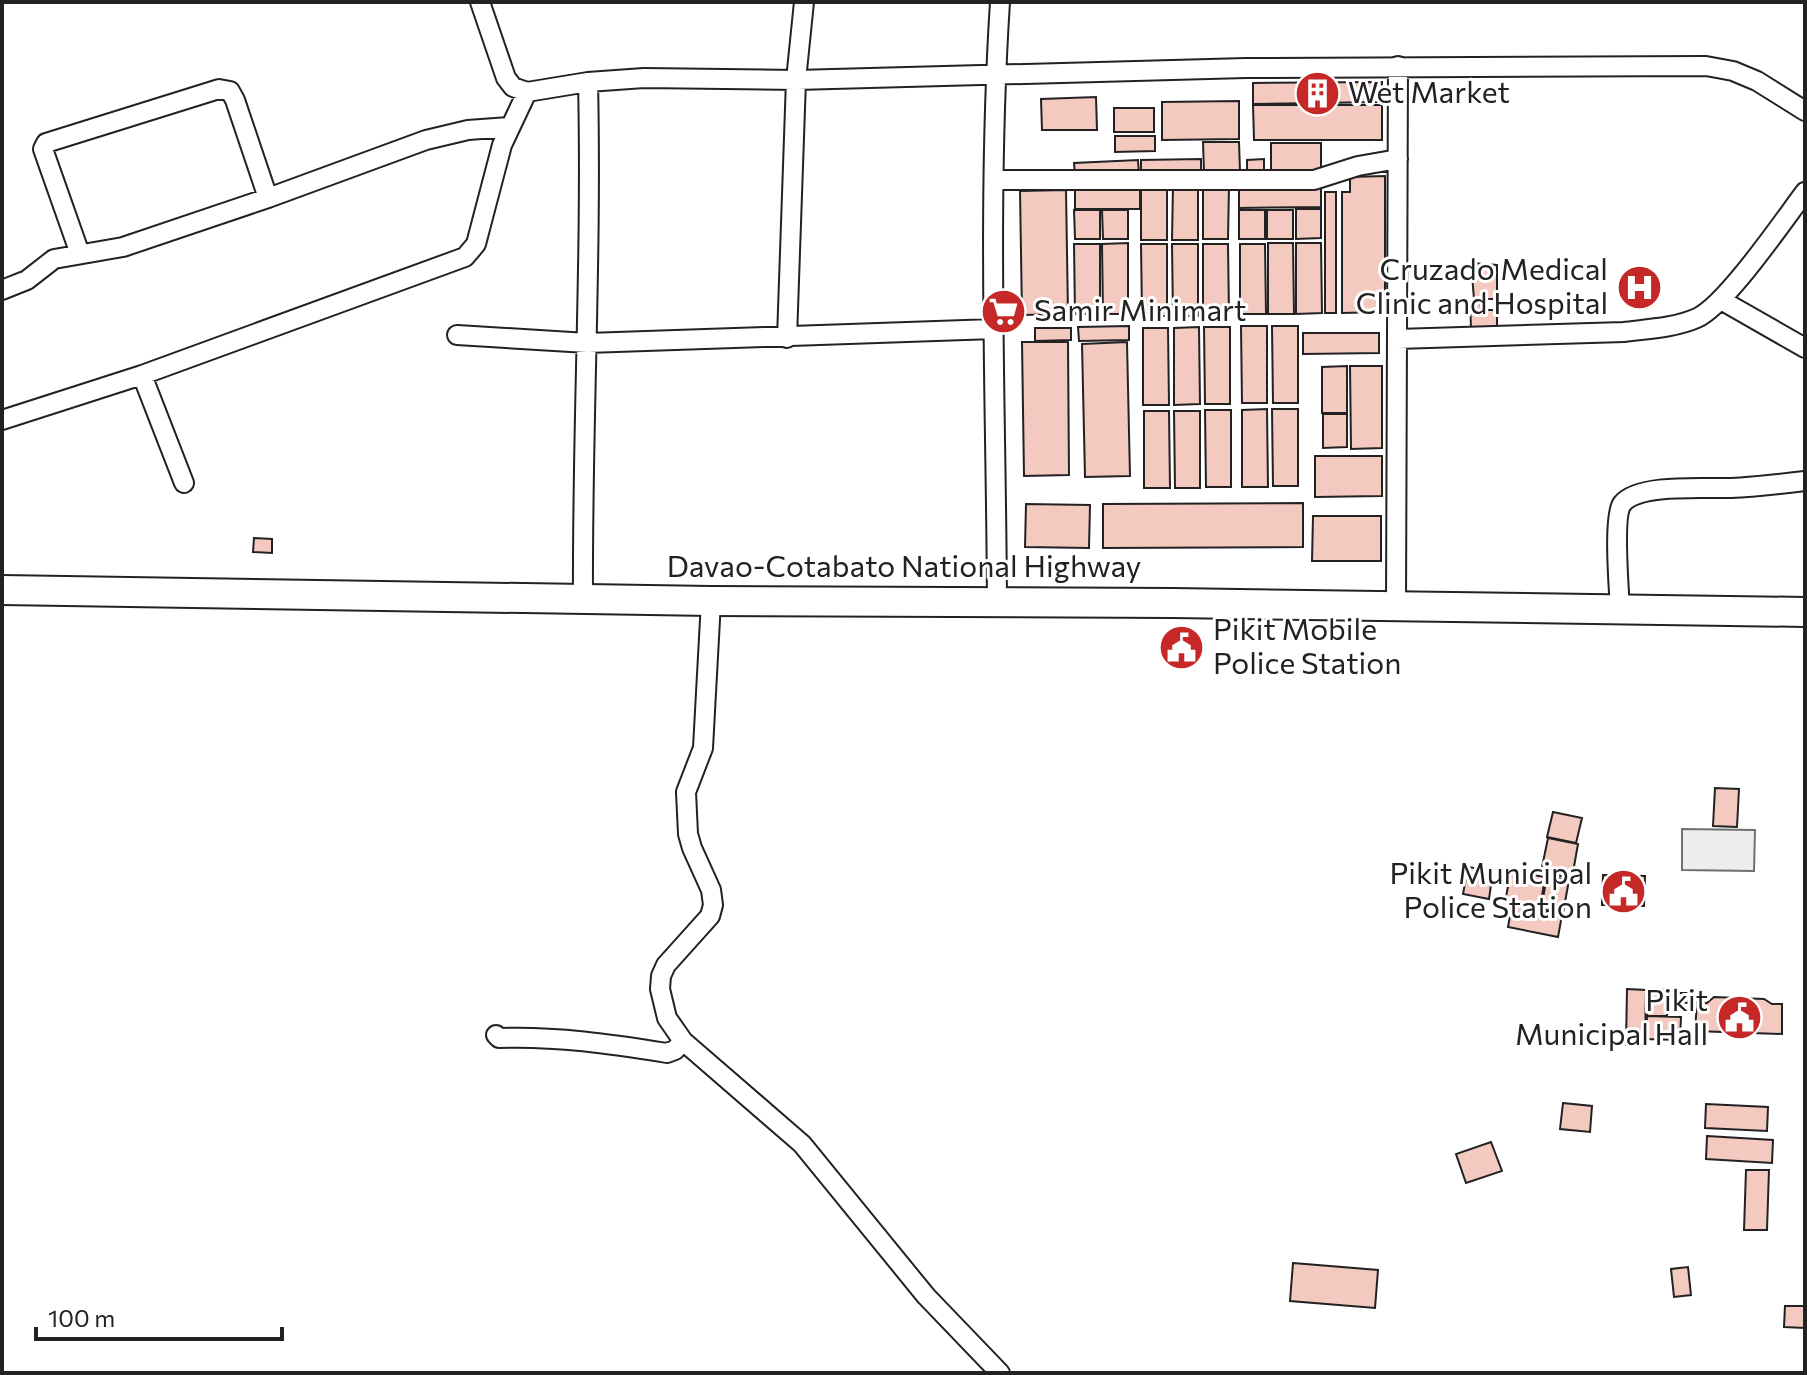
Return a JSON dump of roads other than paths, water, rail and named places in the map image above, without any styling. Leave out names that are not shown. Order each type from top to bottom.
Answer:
[{"type":"highway","name":"Davao-Cotabato National Highway","points":[[2,590],[1805,612]]},
{"type":"street","points":[[480,2],[509,83],[527,92],[588,82],[644,78],[796,80],[1398,66],[1706,66],[1733,71],[1757,81],[1805,111]]},
{"type":"street","points":[[787,338],[796,80],[804,2]]},
{"type":"street","points":[[997,602],[994,329],[996,74],[1000,2]]},
{"type":"street","points":[[1396,606],[1398,66]]},
{"type":"street","points":[[583,598],[590,237],[588,82]]},
{"type":"street","points":[[80,254],[44,145],[219,89],[230,91],[268,198]]},
{"type":"street","points":[[2,420],[142,375],[465,257],[476,244],[502,145],[527,92]]},
{"type":"street","points":[[2,290],[27,280],[54,259],[123,247],[426,140],[468,130],[509,127]]},
{"type":"street","points":[[995,180],[1314,180],[1358,166],[1398,159]]},
{"type":"street","points":[[1397,339],[1653,329],[1699,317],[1721,300],[1805,192]]},
{"type":"street","points":[[1721,300],[1805,348]]},
{"type":"street","points":[[457,335],[587,343],[994,329]]},
{"type":"street","points":[[142,375],[184,483]]},
{"type":"street","points":[[1620,609],[1617,533],[1622,504],[1636,495],[1660,490],[1805,481]]},
{"type":"street","points":[[711,601],[703,748],[686,792],[692,848],[711,890],[713,905],[710,916],[666,965],[660,989],[667,1018],[683,1041],[802,1144],[926,1296],[1000,1373]]},
{"type":"street","points":[[496,1035],[499,1038],[593,1041],[667,1053],[683,1041]]},
{"type":"place","name":"Wet Market","points":[[1317,93]]},
{"type":"place","name":"Cruzado Medical Clinic and Hospital","points":[[1639,287]]},
{"type":"place","name":"Samir Minimart","points":[[1003,311]]},
{"type":"place","name":"Pikit Mobile Police Station","points":[[1182,647]]},
{"type":"place","name":"Pikit Municipal Police Station","points":[[1623,891]]},
{"type":"place","name":"Pikit Municipal Hall","points":[[1739,1018]]}]
